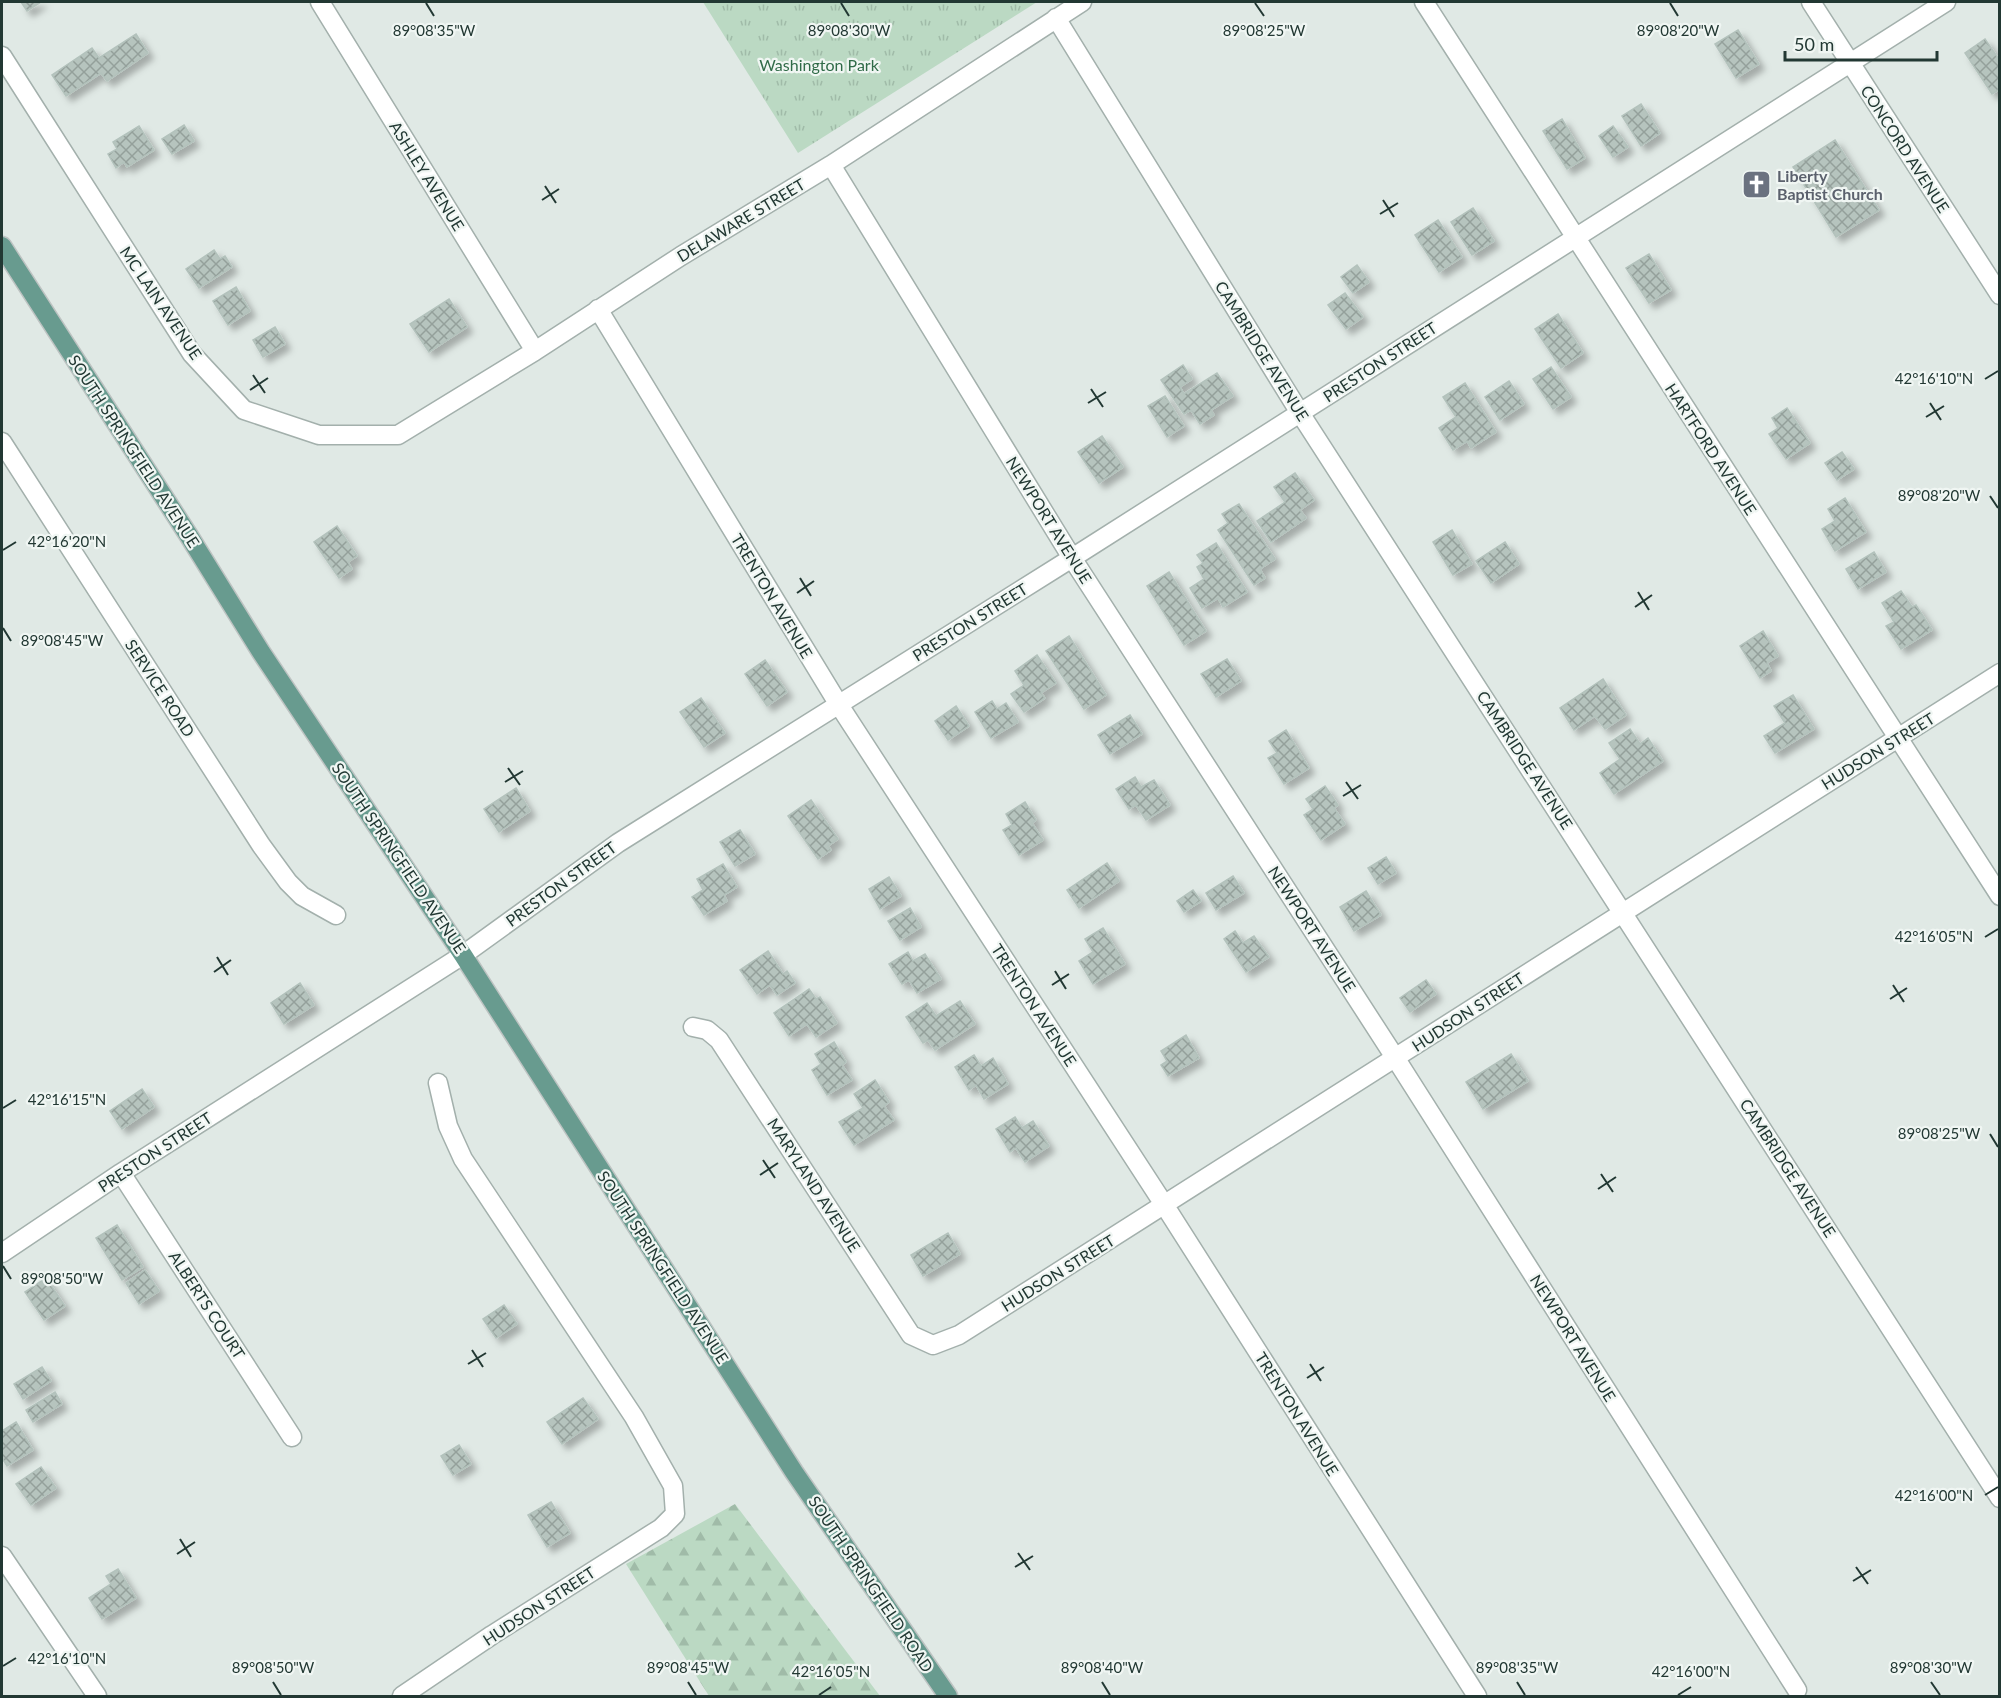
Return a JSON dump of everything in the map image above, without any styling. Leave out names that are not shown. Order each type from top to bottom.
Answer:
[{"type":"main road","name":"SOUTH SPRINGFIELD AVENUE","points":[[2,246],[261,652],[463,955],[794,1472]]},
{"type":"main road","name":"SOUTH SPRINGFIELD ROAD","points":[[794,1472],[948,1696]]},
{"type":"street","name":"ASHLEY AVENUE","points":[[320,2],[535,351]]},
{"type":"street","name":"DELAWARE STREET","points":[[398,435],[535,351],[681,256],[831,165],[1082,2]]},
{"type":"street","name":"HARTFORD AVENUE","points":[[1424,2],[2000,896]]},
{"type":"street","name":"CONCORD AVENUE","points":[[1811,2],[2000,295]]},
{"type":"street","name":"PRESTON STREET","points":[[2,1253],[121,1173],[463,955],[618,843],[1072,558],[1946,2]]},
{"type":"street","name":"CAMBRIDGE AVENUE","points":[[1056,18],[1300,413],[2000,1498]]},
{"type":"street","name":"MC LAIN AVENUE","points":[[2,56],[192,354],[244,410],[319,435],[398,435]]},
{"type":"street","name":"NEWPORT AVENUE","points":[[831,165],[1072,558],[1396,1059],[1797,1690]]},
{"type":"street","name":"TRENTON AVENUE","points":[[598,309],[839,705],[1165,1206],[1477,1696]]},
{"type":"street","name":"SERVICE ROAD","points":[[2,442],[261,845],[288,882],[302,896],[336,915]]},
{"type":"street","name":"HUDSON STREET","points":[[933,1345],[959,1335],[1165,1206],[2000,674]]},
{"type":"street","name":"MARYLAND AVENUE","points":[[693,1027],[707,1030],[719,1040],[912,1335],[933,1345]]},
{"type":"street","name":"HUDSON STREET","points":[[402,1696],[492,1635],[661,1528],[675,1514],[673,1486],[634,1417],[464,1159],[448,1126],[438,1083]]},
{"type":"street","name":"ALBERTS COURT","points":[[121,1173],[292,1437]]},
{"type":"street","points":[[2,1556],[97,1696]]},
{"type":"green space","name":"Washington Park","points":[[703,2],[1037,2],[798,153]]},
{"type":"green space","points":[[735,1504],[880,1696],[709,1696],[626,1564]]},
{"type":"building","points":[[21,2],[41,2],[27,11]]},
{"type":"building","points":[[1738,30],[1759,64],[1736,78],[1715,44]]},
{"type":"building","points":[[136,34],[148,53],[107,81],[101,73],[66,96],[52,75],[92,48],[99,58]]},
{"type":"building","points":[[1985,39],[2000,61],[2000,89],[1992,94],[1965,53]]},
{"type":"building","points":[[1641,104],[1660,133],[1641,146],[1622,116]]},
{"type":"building","points":[[1562,119],[1585,158],[1567,169],[1543,131]]},
{"type":"building","points":[[184,125],[194,141],[172,154],[162,139]]},
{"type":"building","points":[[139,126],[154,150],[127,167],[124,162],[116,168],[108,154],[117,149],[113,142]]},
{"type":"building","points":[[1613,126],[1628,147],[1613,157],[1599,136]]},
{"type":"building","points":[[1835,140],[1879,210],[1836,237],[1793,167]]},
{"type":"building","points":[[1473,208],[1494,241],[1472,255],[1451,222]]},
{"type":"building","points":[[1438,220],[1462,257],[1439,272],[1415,235]]},
{"type":"building","points":[[214,250],[220,259],[225,256],[232,267],[199,288],[186,269]]},
{"type":"building","points":[[1649,254],[1671,290],[1649,303],[1626,268]]},
{"type":"building","points":[[1357,265],[1369,282],[1353,293],[1341,277]]},
{"type":"building","points":[[236,287],[250,311],[228,325],[213,301]]},
{"type":"building","points":[[1345,293],[1363,317],[1346,329],[1328,305]]},
{"type":"building","points":[[449,299],[467,327],[429,352],[410,324]]},
{"type":"building","points":[[1558,314],[1583,353],[1561,368],[1535,329]]},
{"type":"building","points":[[275,327],[285,344],[263,357],[253,340]]},
{"type":"building","points":[[1183,365],[1192,379],[1180,387],[1184,394],[1217,373],[1233,396],[1211,410],[1214,415],[1200,424],[1191,410],[1184,414],[1161,380]]},
{"type":"building","points":[[1551,367],[1571,397],[1553,409],[1533,379]]},
{"type":"building","points":[[1509,381],[1524,404],[1500,420],[1485,397]]},
{"type":"building","points":[[1465,383],[1496,432],[1471,448],[1467,441],[1453,450],[1439,428],[1456,417],[1443,397]]},
{"type":"building","points":[[1165,396],[1184,426],[1167,437],[1148,406]]},
{"type":"building","points":[[1787,408],[1810,443],[1786,459],[1769,434],[1778,428],[1772,418]]},
{"type":"building","points":[[1102,436],[1123,467],[1099,483],[1078,452]]},
{"type":"building","points":[[1842,452],[1854,469],[1837,480],[1825,463]]},
{"type":"building","points":[[1295,473],[1314,500],[1300,510],[1306,518],[1271,542],[1257,521],[1285,502],[1274,487]]},
{"type":"building","points":[[1845,498],[1866,532],[1835,551],[1822,529],[1835,521],[1828,509]]},
{"type":"building","points":[[1239,504],[1275,559],[1260,569],[1265,578],[1254,585],[1218,530],[1228,523],[1222,514]]},
{"type":"building","points":[[337,526],[357,556],[348,562],[352,569],[339,578],[314,542]]},
{"type":"building","points":[[1452,530],[1472,564],[1453,575],[1433,542]]},
{"type":"building","points":[[1505,542],[1519,564],[1491,583],[1476,561]]},
{"type":"building","points":[[1216,543],[1247,592],[1223,607],[1218,598],[1202,608],[1190,588],[1204,579],[1197,567],[1203,563],[1197,555]]},
{"type":"building","points":[[1874,552],[1886,572],[1858,589],[1846,569]]},
{"type":"building","points":[[1169,572],[1206,631],[1184,645],[1147,586]]},
{"type":"building","points":[[1901,591],[1912,607],[1916,605],[1932,630],[1901,649],[1886,626],[1894,622],[1882,603]]},
{"type":"building","points":[[1763,631],[1778,656],[1767,663],[1771,671],[1760,678],[1740,646]]},
{"type":"building","points":[[1069,636],[1106,695],[1084,709],[1046,651]]},
{"type":"building","points":[[1037,655],[1056,683],[1041,693],[1045,698],[1024,712],[1011,694],[1024,685],[1015,671]]},
{"type":"building","points":[[1227,659],[1241,681],[1216,697],[1201,674]]},
{"type":"building","points":[[765,660],[787,692],[767,706],[745,674]]},
{"type":"building","points":[[1603,679],[1626,715],[1605,729],[1595,716],[1574,730],[1560,708]]},
{"type":"building","points":[[1793,695],[1814,729],[1775,753],[1764,736],[1785,723],[1774,706]]},
{"type":"building","points":[[701,698],[725,733],[704,747],[680,712]]},
{"type":"building","points":[[992,701],[997,709],[1006,703],[1018,722],[991,738],[975,712]]},
{"type":"building","points":[[956,706],[969,726],[948,740],[935,721]]},
{"type":"building","points":[[1130,715],[1142,734],[1110,754],[1098,735]]},
{"type":"building","points":[[1630,729],[1640,744],[1648,738],[1663,761],[1614,794],[1600,773],[1620,759],[1609,743]]},
{"type":"building","points":[[1286,730],[1309,768],[1284,784],[1268,758],[1277,753],[1269,741]]},
{"type":"building","points":[[1135,777],[1141,787],[1154,780],[1170,805],[1146,820],[1136,805],[1129,809],[1116,789]]},
{"type":"building","points":[[1325,786],[1338,805],[1334,808],[1345,824],[1321,840],[1304,815],[1313,809],[1306,799]]},
{"type":"building","points":[[516,788],[530,811],[499,832],[484,809]]},
{"type":"building","points":[[811,800],[838,839],[828,846],[831,850],[818,859],[788,816]]},
{"type":"building","points":[[1025,802],[1036,820],[1032,823],[1043,840],[1019,855],[1003,830],[1012,825],[1006,814]]},
{"type":"building","points":[[740,830],[755,854],[735,866],[720,842]]},
{"type":"building","points":[[1386,857],[1396,873],[1378,884],[1368,868]]},
{"type":"building","points":[[1107,863],[1119,881],[1079,908],[1067,890]]},
{"type":"building","points":[[723,864],[737,887],[724,895],[727,901],[704,915],[692,897],[703,890],[697,879]]},
{"type":"building","points":[[1233,876],[1244,893],[1216,910],[1206,893]]},
{"type":"building","points":[[889,877],[901,896],[880,909],[869,889]]},
{"type":"building","points":[[1193,890],[1201,901],[1184,912],[1177,901]]},
{"type":"building","points":[[1366,891],[1381,915],[1354,931],[1340,907]]},
{"type":"building","points":[[910,908],[921,927],[900,940],[888,921]]},
{"type":"building","points":[[1103,928],[1125,964],[1093,984],[1079,961],[1093,952],[1085,939]]},
{"type":"building","points":[[1235,931],[1243,943],[1254,936],[1269,957],[1246,972],[1224,939]]},
{"type":"building","points":[[768,951],[783,974],[787,971],[795,983],[777,995],[770,985],[757,994],[740,970]]},
{"type":"building","points":[[908,952],[913,961],[925,954],[941,979],[917,993],[909,980],[902,984],[889,964]]},
{"type":"building","points":[[1426,980],[1436,994],[1410,1012],[1400,998]]},
{"type":"building","points":[[300,983],[314,1005],[284,1024],[271,1003]]},
{"type":"building","points":[[809,989],[816,999],[820,997],[837,1023],[816,1037],[807,1024],[789,1036],[774,1013]]},
{"type":"building","points":[[960,1001],[975,1024],[935,1050],[928,1040],[923,1043],[906,1017],[927,1003],[936,1016]]},
{"type":"building","points":[[1186,1035],[1199,1058],[1168,1076],[1161,1065],[1167,1061],[1161,1051]]},
{"type":"building","points":[[834,1042],[846,1062],[842,1065],[852,1080],[827,1095],[812,1070],[821,1064],[815,1054]]},
{"type":"building","points":[[1511,1054],[1528,1081],[1483,1109],[1466,1082]]},
{"type":"building","points":[[974,1055],[981,1066],[993,1058],[1008,1084],[984,1099],[976,1085],[969,1090],[955,1067]]},
{"type":"building","points":[[875,1080],[889,1102],[884,1106],[894,1120],[854,1145],[839,1122],[863,1108],[854,1094]]},
{"type":"building","points":[[142,1089],[154,1107],[122,1129],[110,1111]]},
{"type":"building","points":[[1015,1117],[1022,1128],[1033,1121],[1049,1146],[1025,1162],[1016,1148],[1010,1152],[996,1129]]},
{"type":"building","points":[[117,1225],[143,1267],[122,1280],[96,1238]]},
{"type":"building","points":[[948,1233],[960,1254],[923,1276],[911,1255]]},
{"type":"building","points":[[145,1270],[159,1291],[139,1304],[126,1283]]},
{"type":"building","points":[[46,1278],[65,1306],[44,1320],[25,1292]]},
{"type":"building","points":[[504,1305],[517,1324],[496,1338],[483,1319]]},
{"type":"building","points":[[42,1367],[51,1381],[23,1399],[14,1384]]},
{"type":"building","points":[[55,1392],[62,1404],[33,1422],[26,1410]]},
{"type":"building","points":[[583,1398],[598,1419],[562,1444],[547,1422]]},
{"type":"building","points":[[16,1422],[33,1450],[7,1466],[2,1458],[2,1431]]},
{"type":"building","points":[[459,1445],[471,1464],[453,1475],[441,1456]]},
{"type":"building","points":[[41,1467],[56,1488],[31,1505],[16,1484]]},
{"type":"building","points":[[551,1502],[570,1533],[547,1547],[528,1515]]},
{"type":"building","points":[[118,1569],[136,1598],[102,1619],[89,1598],[111,1584],[106,1576]]},
{"type":"place","name":"Liberty Baptist Church","points":[[1756,185]]}]
